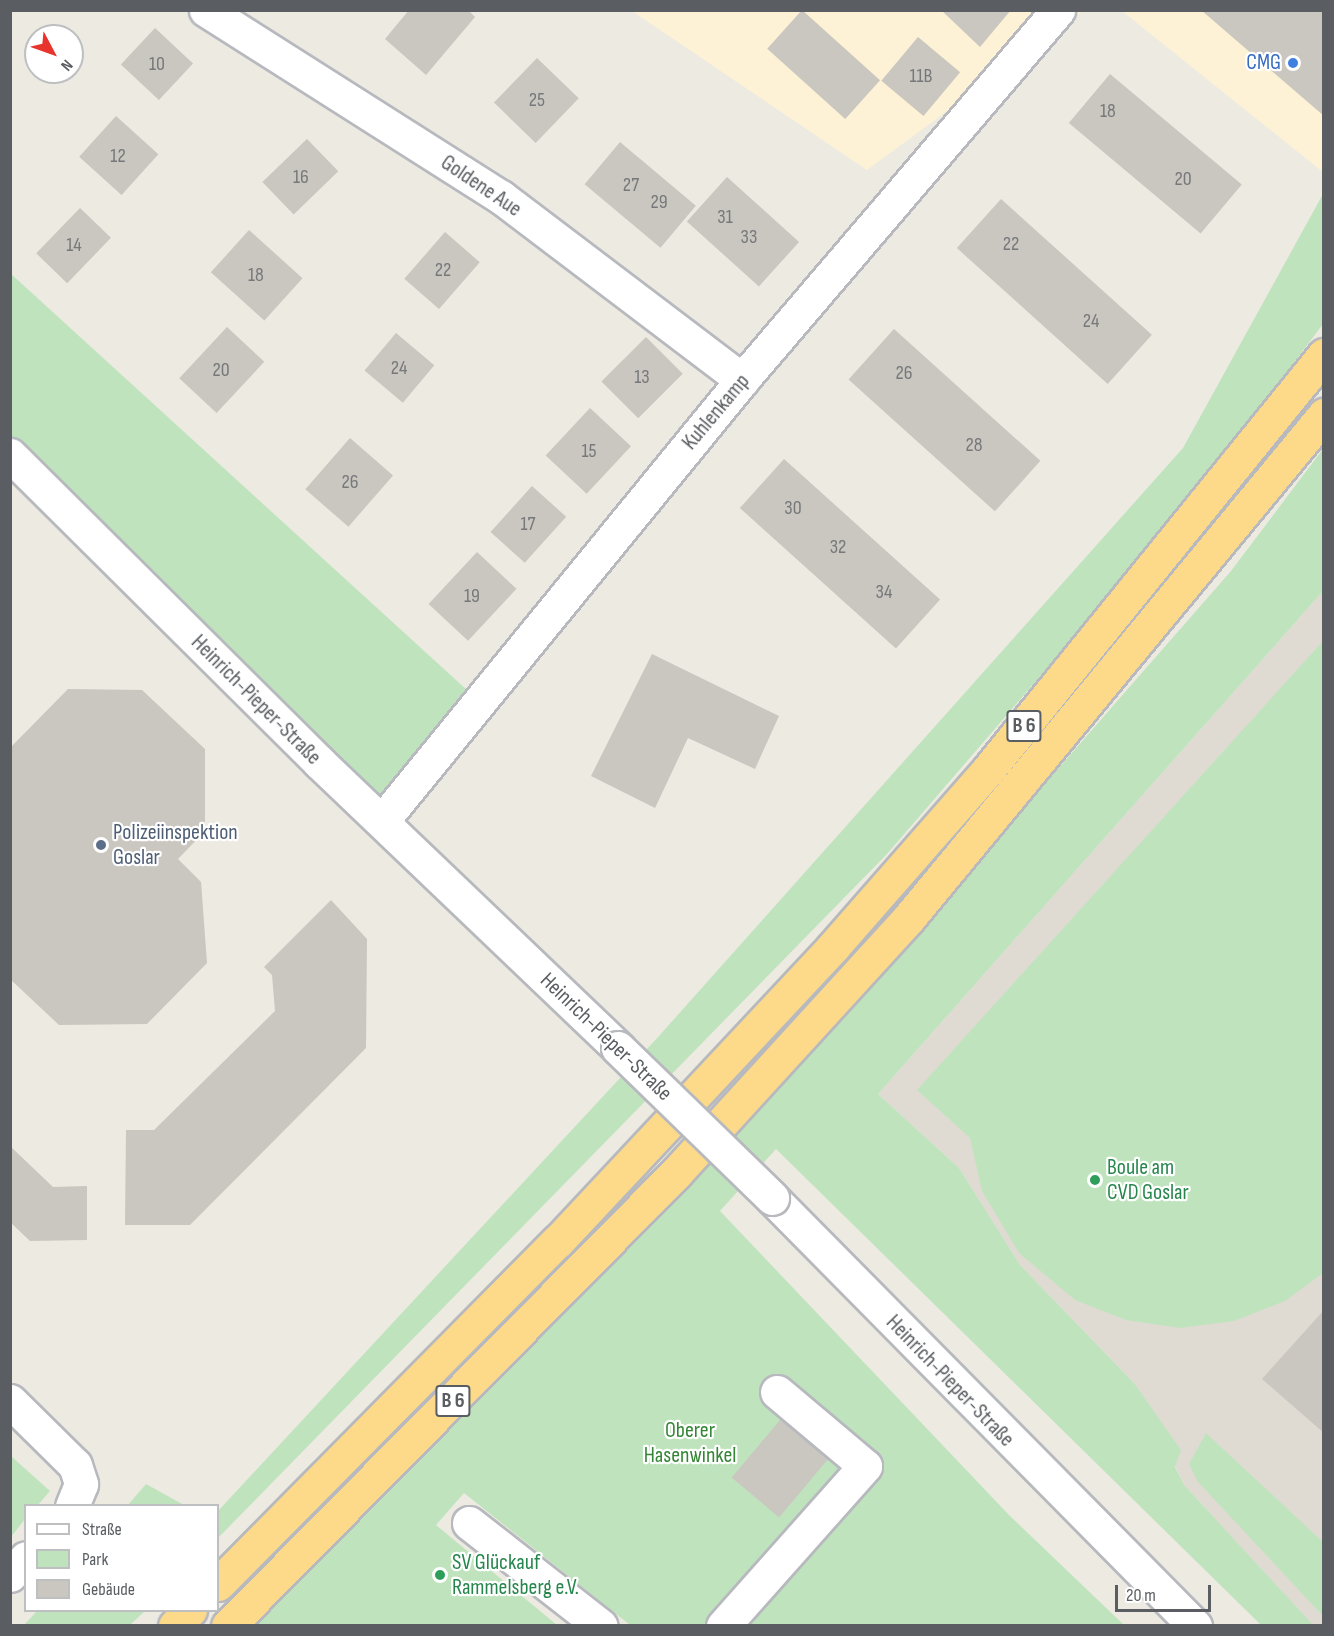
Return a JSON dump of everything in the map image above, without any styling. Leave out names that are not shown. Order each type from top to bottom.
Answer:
[{"type":"highway","name":"B 6","points":[[219,1583],[558,1241],[834,947],[1002,752],[1323,355]]},
{"type":"highway","name":"B 6","points":[[228,1626],[676,1173],[908,919],[1323,415]]},
{"type":"highway","points":[[175,1626],[189,1612]]},
{"type":"street","name":"Goldene Aue","points":[[206,10],[501,196],[742,380]]},
{"type":"street","name":"Kuhlenkamp","points":[[382,821],[742,380],[1058,10]]},
{"type":"street","name":"Heinrich-Pieper-Straße","points":[[10,455],[382,821],[772,1198],[1195,1626]]},
{"type":"street","points":[[723,1626],[865,1466],[777,1392]]},
{"type":"street","points":[[10,1401],[75,1465],[81,1484],[73,1504]]},
{"type":"street","points":[[469,1523],[601,1626]]},
{"type":"street","points":[[10,1575],[24,1560]]},
{"type":"shaded area","points":[[632,11],[1083,11],[867,170]]},
{"type":"shaded area","points":[[1122,11],[1323,11],[1323,172]]},
{"type":"shaded area","points":[[1323,591],[1323,1625],[1312,1625],[1185,1486],[1134,1383],[1020,1265],[959,1168],[878,1094]]},
{"type":"green space","points":[[1323,194],[1323,324],[1186,507],[887,854],[219,1537],[219,1510],[659,1036],[1183,448]]},
{"type":"green space","points":[[10,273],[479,701],[382,821],[11,456]]},
{"type":"green space","name":"Oberer Hasenwinkel","points":[[1323,449],[1323,591],[878,1094],[959,1168],[1020,1265],[1134,1383],[1181,1450],[1175,1467],[1185,1486],[1313,1625],[1261,1625],[776,1149],[720,1211],[1009,1515],[1124,1625],[630,1625],[464,1493],[436,1525],[557,1625],[255,1626],[749,1122],[1231,571]]},
{"type":"green space","points":[[1323,641],[1323,1273],[1285,1301],[1234,1321],[1180,1328],[1126,1320],[1075,1300],[1019,1253],[982,1191],[970,1138],[917,1090]]},
{"type":"green space","points":[[1206,1433],[1323,1542],[1323,1616],[1198,1482],[1189,1464]]},
{"type":"green space","points":[[11,1456],[50,1491],[39,1504],[24,1504],[24,1520],[11,1537]]},
{"type":"green space","points":[[146,1484],[182,1504],[129,1504]]},
{"type":"green space","points":[[36,1612],[144,1612],[130,1625],[24,1625]]},
{"type":"building","points":[[409,10],[468,10],[475,17],[426,75],[385,39]]},
{"type":"building","points":[[802,10],[880,80],[845,119],[767,49]]},
{"type":"building","points":[[941,10],[1011,10],[980,47]]},
{"type":"building","name":"CMG","points":[[1201,10],[1324,10],[1324,116]]},
{"type":"building","points":[[155,28],[193,63],[159,100],[121,65]]},
{"type":"building","points":[[918,37],[960,72],[923,116],[881,81]]},
{"type":"building","points":[[537,58],[579,98],[536,143],[494,103]]},
{"type":"building","points":[[1110,74],[1242,185],[1201,234],[1069,123]]},
{"type":"building","points":[[116,116],[158,154],[122,195],[79,157]]},
{"type":"building","points":[[307,139],[338,171],[294,214],[262,182]]},
{"type":"building","points":[[620,142],[696,206],[660,248],[585,184]]},
{"type":"building","points":[[727,177],[799,242],[759,286],[687,222]]},
{"type":"building","points":[[1001,199],[1152,335],[1108,384],[957,248]]},
{"type":"building","points":[[80,208],[111,238],[67,283],[36,253]]},
{"type":"building","points":[[249,230],[303,278],[264,321],[211,272]]},
{"type":"building","points":[[445,232],[480,262],[439,309],[404,279]]},
{"type":"building","points":[[227,327],[264,362],[217,413],[179,378]]},
{"type":"building","points":[[894,329],[1040,461],[995,511],[848,380]]},
{"type":"building","points":[[396,333],[434,365],[403,403],[365,371]]},
{"type":"building","points":[[646,337],[683,374],[638,418],[601,382]]},
{"type":"building","points":[[590,408],[631,446],[587,494],[546,456]]},
{"type":"building","points":[[350,438],[393,475],[348,527],[305,489]]},
{"type":"building","points":[[784,459],[940,600],[896,649],[740,508]]},
{"type":"building","points":[[532,486],[566,517],[525,563],[491,532]]},
{"type":"building","points":[[477,552],[516,589],[468,641],[429,604]]},
{"type":"building","points":[[652,654],[779,716],[755,769],[688,738],[655,808],[591,776]]},
{"type":"building","name":"Polizeiinspektion Goslar","points":[[68,689],[142,690],[205,749],[205,831],[178,859],[201,882],[207,963],[147,1024],[59,1025],[10,979],[10,748]]},
{"type":"building","points":[[331,900],[367,939],[366,1048],[190,1225],[125,1225],[126,1130],[154,1130],[275,1011],[272,975],[264,967]]},
{"type":"building","points":[[10,1146],[53,1187],[87,1186],[87,1240],[30,1241],[10,1222]]},
{"type":"building","points":[[1324,1310],[1324,1433],[1262,1379]]},
{"type":"building","points":[[785,1414],[832,1454],[779,1517],[732,1478]]},
{"type":"place","name":"CMG","points":[[1293,63]]},
{"type":"place","name":"Polizeiinspektion Goslar","points":[[101,845]]},
{"type":"place","name":"Boule am CVD Goslar","points":[[1095,1180]]},
{"type":"place","name":"SV Glückauf Rammelsberg e.V.","points":[[440,1575]]}]
